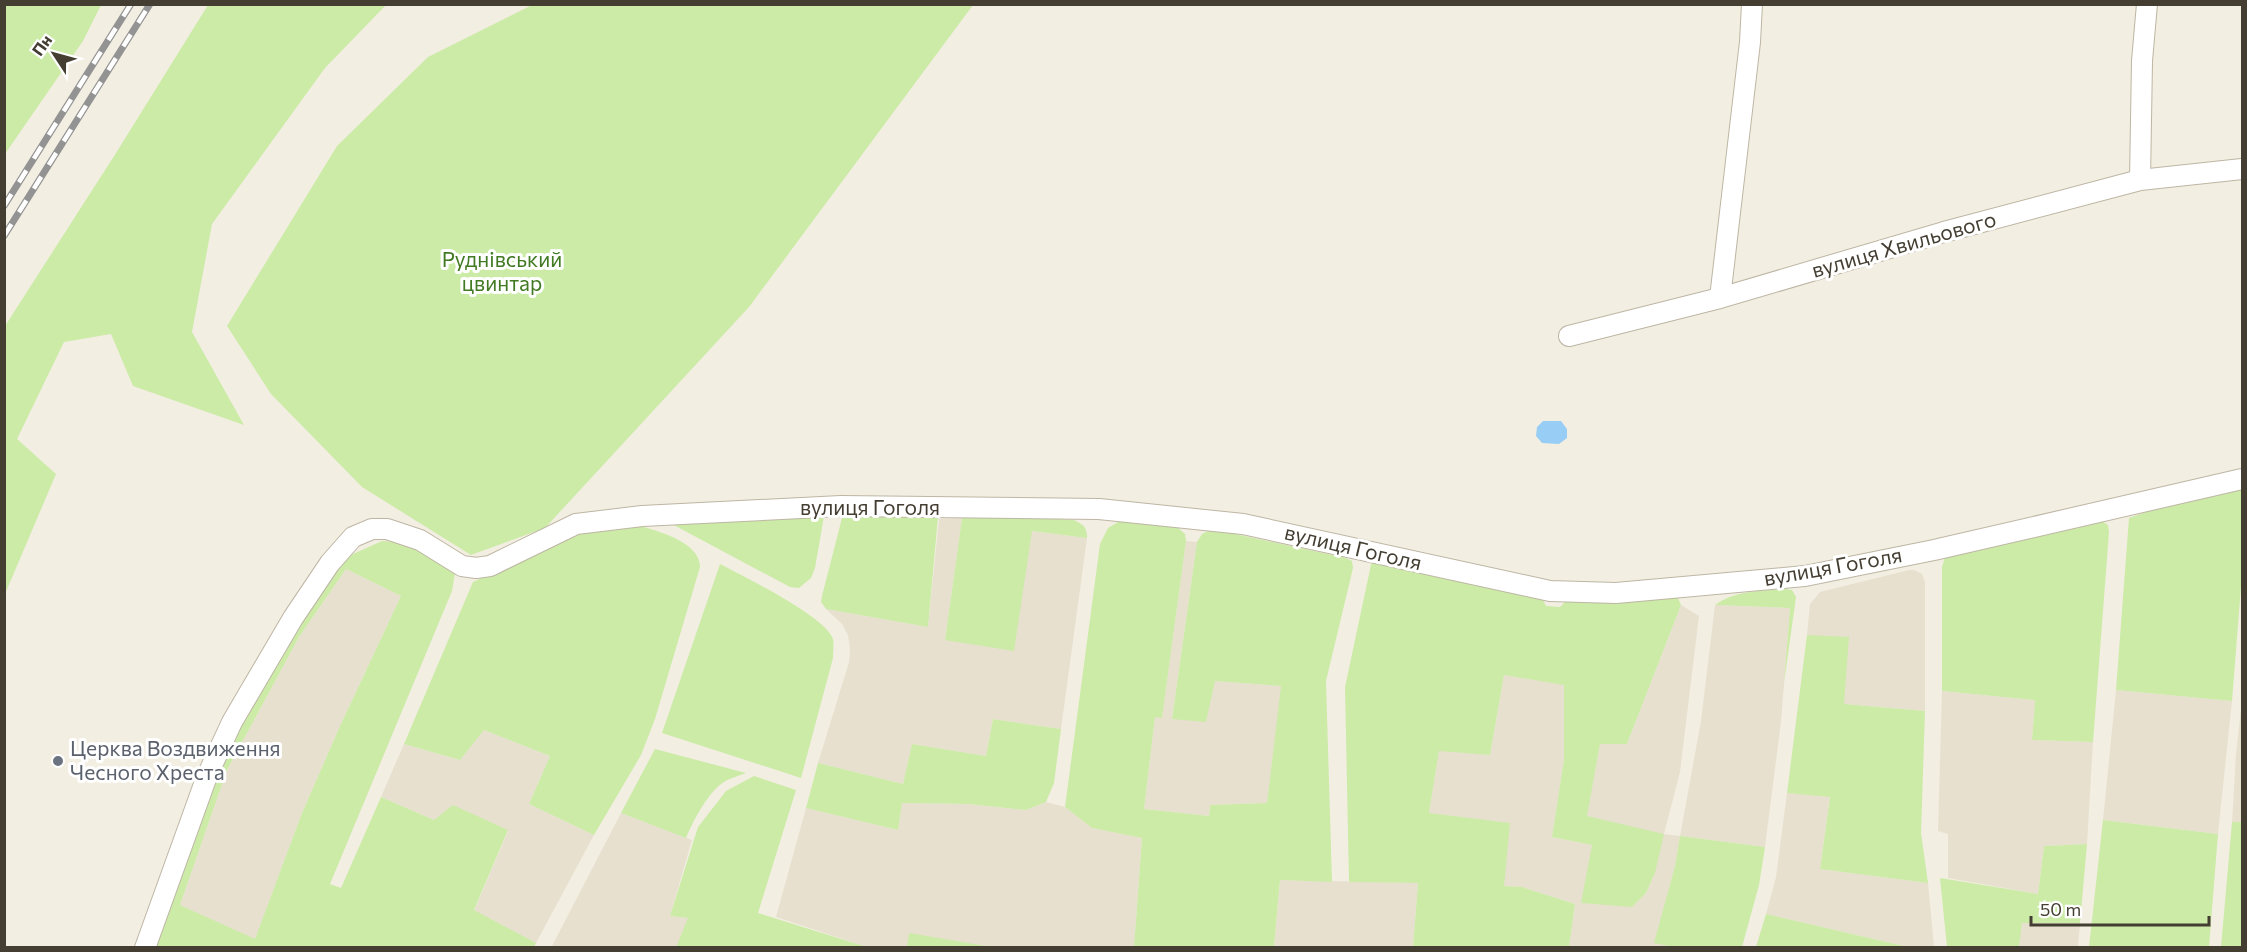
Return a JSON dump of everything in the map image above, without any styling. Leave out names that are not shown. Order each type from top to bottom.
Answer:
[{"type":"street","points":[[1720,298],[1750,42],[1752,4]]},
{"type":"street","points":[[2140,180],[2142,61],[2148,4]]},
{"type":"street","name":"вулиця Хвильового","points":[[1569,336],[1720,298],[1944,232],[2140,180],[2242,169]]},
{"type":"street","name":"вулиця Гоголя","points":[[145,948],[207,776],[232,722],[292,618],[330,563],[353,537],[372,530],[387,529],[420,540],[462,566],[476,568],[490,566],[576,524],[642,516],[841,506],[1099,509],[1243,524],[1550,591],[1616,592],[1805,576],[1934,550],[2242,479]]},
{"type":"shaded area","points":[[962,518],[945,640],[1032,531],[1087,538],[1061,729],[993,719],[986,756],[912,744],[903,784],[818,763],[849,662],[850,650],[848,635],[842,624],[826,609],[928,627],[939,519]]},
{"type":"shaded area","points":[[1186,541],[1197,542],[1172,718],[1215,681],[1282,686],[1267,803],[1210,805],[1209,816],[1144,809],[1155,717],[1162,717]]},
{"type":"shaded area","points":[[346,569],[401,596],[302,813],[255,940],[180,905],[227,770],[299,637]]},
{"type":"shaded area","points":[[1909,570],[1922,574],[1925,582],[1925,711],[1844,704],[1807,635],[1810,604],[1820,592]]},
{"type":"shaded area","points":[[1681,605],[1699,616],[1680,772],[1664,834],[1680,836],[1675,866],[1655,942],[1673,947],[1569,947],[1575,904],[1522,887],[1504,886],[1429,813],[1439,750],[1490,755],[1504,675],[1564,684],[1564,759],[1552,837],[1592,845],[1611,904],[1633,906],[1646,893],[1655,873],[1586,817],[1600,744],[1627,744]]},
{"type":"shaded area","points":[[1715,605],[1790,608],[1781,722],[1765,847],[1680,836],[1701,721]]},
{"type":"shaded area","points":[[2116,690],[2232,701],[2218,834],[2103,820]]},
{"type":"shaded area","points":[[1942,691],[2035,700],[2032,740],[2093,742],[2087,844],[2044,846],[2038,894],[1948,878],[1948,834],[1938,831]]},
{"type":"shaded area","points":[[2242,700],[2242,822],[2232,822],[2236,754]]},
{"type":"shaded area","points":[[484,730],[550,756],[529,804],[594,835],[536,943],[474,911],[508,831],[434,820],[381,797],[404,744],[460,760]]},
{"type":"shaded area","points":[[1787,793],[1830,796],[1820,869],[1928,883],[1934,947],[1908,947],[1766,914],[1776,877]]},
{"type":"shaded area","points":[[1046,802],[1065,807],[1092,828],[1142,838],[1134,947],[992,947],[910,934],[907,947],[867,947],[776,917],[806,808],[898,830],[902,803],[968,804],[1026,810]]},
{"type":"shaded area","points":[[621,813],[692,840],[670,916],[689,918],[676,947],[551,948]]},
{"type":"shaded area","points":[[1280,880],[1418,883],[1413,947],[1274,948]]},
{"type":"shaded area","points":[[2021,923],[2080,923],[2078,947],[2019,948]]},
{"type":"green space","points":[[5,4],[101,5],[83,41],[5,154]]},
{"type":"green space","points":[[208,5],[386,5],[325,68],[212,224],[192,332],[244,425],[133,386],[111,334],[64,342],[17,439],[56,474],[5,594],[5,326]]},
{"type":"green space","name":"Руднівський цвинтар","points":[[532,5],[973,5],[749,307],[545,528],[471,555],[362,487],[271,394],[227,326],[337,146],[428,57]]},
{"type":"green space","points":[[2242,488],[2242,574],[2232,701],[2116,690],[2129,518],[2171,503]]},
{"type":"green space","points":[[975,513],[1074,520],[1086,529],[1087,538],[1032,531],[1014,651],[945,640],[962,518]]},
{"type":"green space","points":[[845,515],[938,517],[928,627],[826,609],[821,602],[822,596],[842,518]]},
{"type":"green space","points":[[824,516],[815,568],[811,578],[799,588],[790,587],[670,523]]},
{"type":"green space","points":[[2100,520],[2108,525],[2109,532],[2093,742],[2032,740],[2035,700],[1942,691],[1942,567],[1945,557]]},
{"type":"green space","points":[[1120,521],[1176,526],[1185,534],[1186,541],[1162,718],[1155,717],[1144,809],[1209,816],[1210,805],[1267,803],[1281,686],[1215,681],[1206,722],[1172,719],[1197,542],[1202,534],[1212,529],[1352,561],[1353,568],[1326,681],[1332,882],[1280,880],[1274,947],[1134,947],[1142,838],[1092,828],[1065,807],[1100,544],[1108,528]]},
{"type":"green space","points":[[628,523],[660,532],[683,543],[692,549],[698,558],[700,567],[655,719],[641,755],[594,835],[529,804],[550,756],[484,730],[460,760],[404,744],[473,582],[581,531]]},
{"type":"green space","points":[[382,541],[411,543],[455,573],[452,591],[330,884],[341,888],[381,797],[434,820],[453,805],[508,830],[474,910],[536,943],[534,947],[153,948],[227,747],[291,633],[339,565],[353,554]],"holes":[[[346,569],[401,596],[302,813],[255,939],[180,905],[227,770],[299,637]]]},
{"type":"green space","points":[[1372,560],[1524,592],[1543,600],[1546,606],[1560,607],[1567,600],[1667,596],[1678,598],[1681,605],[1627,744],[1600,744],[1587,816],[1664,834],[1655,873],[1646,893],[1632,907],[1581,903],[1592,845],[1552,837],[1564,759],[1564,685],[1504,675],[1490,755],[1439,751],[1429,813],[1510,823],[1504,886],[1522,887],[1575,904],[1569,947],[1413,947],[1418,883],[1349,882],[1345,687]]},
{"type":"green space","points":[[720,564],[800,609],[827,630],[833,639],[833,658],[801,778],[662,733]]},
{"type":"green space","points":[[1792,590],[1796,597],[1784,683],[1790,608],[1715,605],[1731,596]]},
{"type":"green space","points":[[1807,635],[1849,637],[1844,704],[1925,711],[1921,833],[1928,883],[1820,869],[1830,797],[1787,793]]},
{"type":"green space","points":[[993,719],[1061,729],[1054,783],[1046,802],[1026,810],[968,804],[902,803],[898,830],[806,808],[818,763],[903,784],[912,744],[986,756]]},
{"type":"green space","points":[[655,749],[746,773],[726,781],[712,793],[697,815],[686,838],[621,813]]},
{"type":"green space","points":[[754,776],[796,790],[758,913],[867,947],[676,947],[688,918],[670,916],[698,827],[726,791]]},
{"type":"green space","points":[[2103,820],[2218,834],[2209,947],[2089,947]]},
{"type":"green space","points":[[2232,822],[2242,822],[2242,947],[2221,947]]},
{"type":"green space","points":[[1680,836],[1765,847],[1759,885],[1742,947],[1673,947],[1654,943],[1675,866]]},
{"type":"green space","points":[[2087,844],[2080,923],[2022,923],[2019,947],[1947,947],[1940,878],[2038,894],[2044,846]]},
{"type":"green space","points":[[1766,914],[1908,947],[1756,947]]},
{"type":"green space","points":[[909,933],[992,947],[907,947]]},
{"type":"water","points":[[1543,421],[1561,421],[1567,429],[1567,438],[1559,444],[1542,443],[1536,436],[1537,427]]},
{"type":"railway","points":[[4,206],[131,4]]},
{"type":"railway","points":[[4,236],[150,4]]},
{"type":"place","name":"Церква Воздвиження Чесного Хреста","points":[[58,761]]}]
